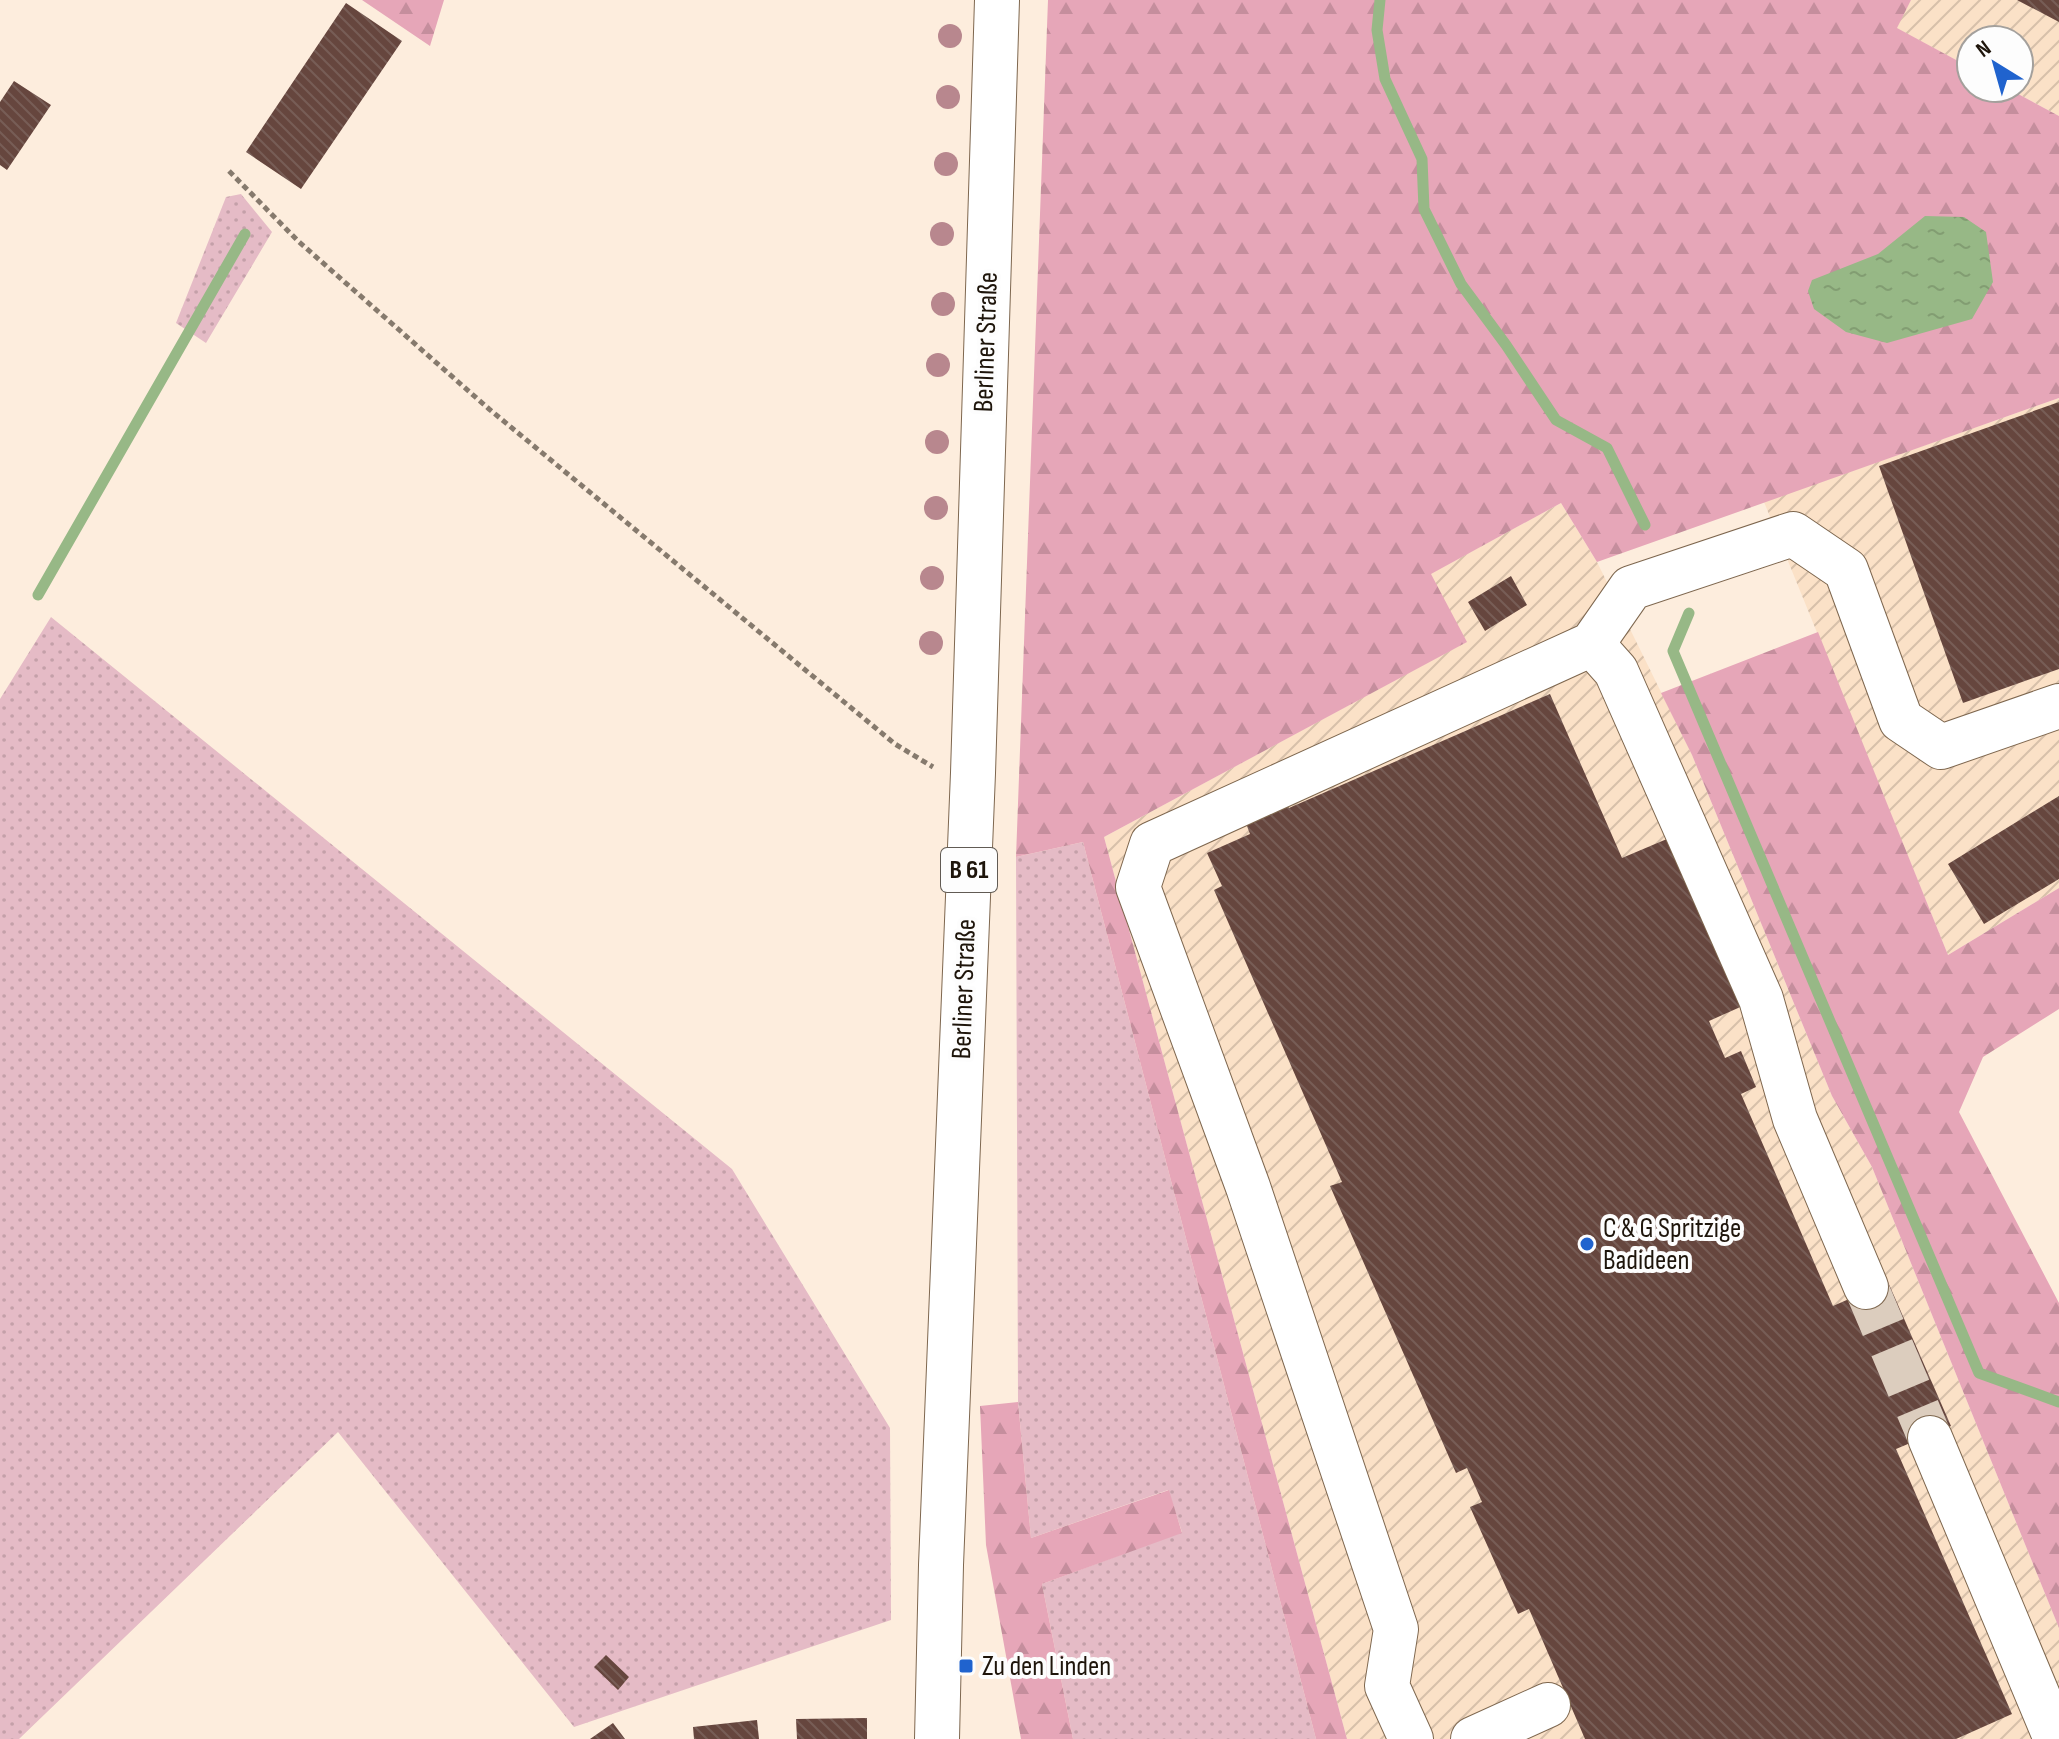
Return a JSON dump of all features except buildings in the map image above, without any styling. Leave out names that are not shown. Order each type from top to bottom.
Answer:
[{"type":"main road","name":"Berliner Straße","points":[[937,1739],[941,1565],[973,773],[997,0]]},
{"type":"main road","points":[[1411,1739],[1387,1686],[1396,1629],[1248,1187],[1138,887],[1152,844],[1592,644],[1631,588],[1793,534],[1846,570],[1901,720],[1941,747],[2059,706]]},
{"type":"main road","points":[[1592,644],[1616,671],[1761,999],[1795,1119],[1866,1287]]},
{"type":"main road","points":[[1930,1438],[2056,1739]]},
{"type":"main road","points":[[1473,1739],[1548,1705]]},
{"type":"path","points":[[229,171],[298,241],[489,409],[895,744],[940,771],[973,773]]},
{"type":"shaded area","points":[[1911,0],[2059,0],[2059,116],[2035,103],[2035,24],[1955,24],[1955,59],[1896,28]]},
{"type":"shaded area","points":[[241,194],[272,232],[206,343],[176,323],[226,197]]},
{"type":"shaded area","points":[[2059,398],[2059,888],[1948,955],[1764,502]]},
{"type":"shaded area","points":[[1561,503],[1597,562],[1692,755],[1832,1096],[1872,1167],[2059,1628],[2059,1739],[1347,1739],[1104,837],[1466,642],[1430,574]]},
{"type":"shaded area","points":[[51,617],[732,1169],[890,1428],[891,1620],[574,1727],[338,1432],[19,1739],[0,1739],[0,699]]},
{"type":"shaded area","points":[[1083,842],[1316,1739],[1073,1739],[1042,1584],[1182,1532],[1168,1490],[1031,1538],[1018,1402],[1016,857]]},
{"type":"green space","points":[[362,0],[444,0],[430,46]]},
{"type":"green space","points":[[1048,0],[1911,0],[1897,28],[1955,59],[1955,104],[2035,103],[2059,116],[2059,398],[1597,562],[1561,503],[1431,574],[1467,642],[1104,837],[1347,1739],[1316,1739],[1083,842],[1016,857]]},
{"type":"green space","points":[[1818,632],[1948,955],[2059,888],[2059,1009],[1983,1057],[1959,1112],[2059,1303],[2059,1628],[1872,1167],[1832,1096],[1692,755],[1661,693]]},
{"type":"green space","points":[[1018,1402],[1031,1538],[1169,1490],[1182,1533],[1042,1584],[1073,1739],[1021,1739],[986,1545],[980,1406]]},
{"type":"water","points":[[1925,216],[1964,217],[1986,232],[1993,282],[1972,319],[1887,343],[1846,332],[1814,309],[1808,291],[1812,280],[1878,254]]},
{"type":"waterway","points":[[1380,0],[1377,30],[1385,79],[1422,159],[1424,209],[1461,284],[1556,420],[1607,448],[1645,525]]},
{"type":"waterway","points":[[38,595],[245,234]]},
{"type":"waterway","points":[[1689,613],[1673,651],[1979,1373],[2059,1402]]},
{"type":"tunnel","points":[[1866,1287],[1930,1438]]},
{"type":"place","name":"C & G Spritzige Badideen","points":[[1587,1244]]},
{"type":"place","name":"Zu den Linden","points":[[966,1666]]}]
